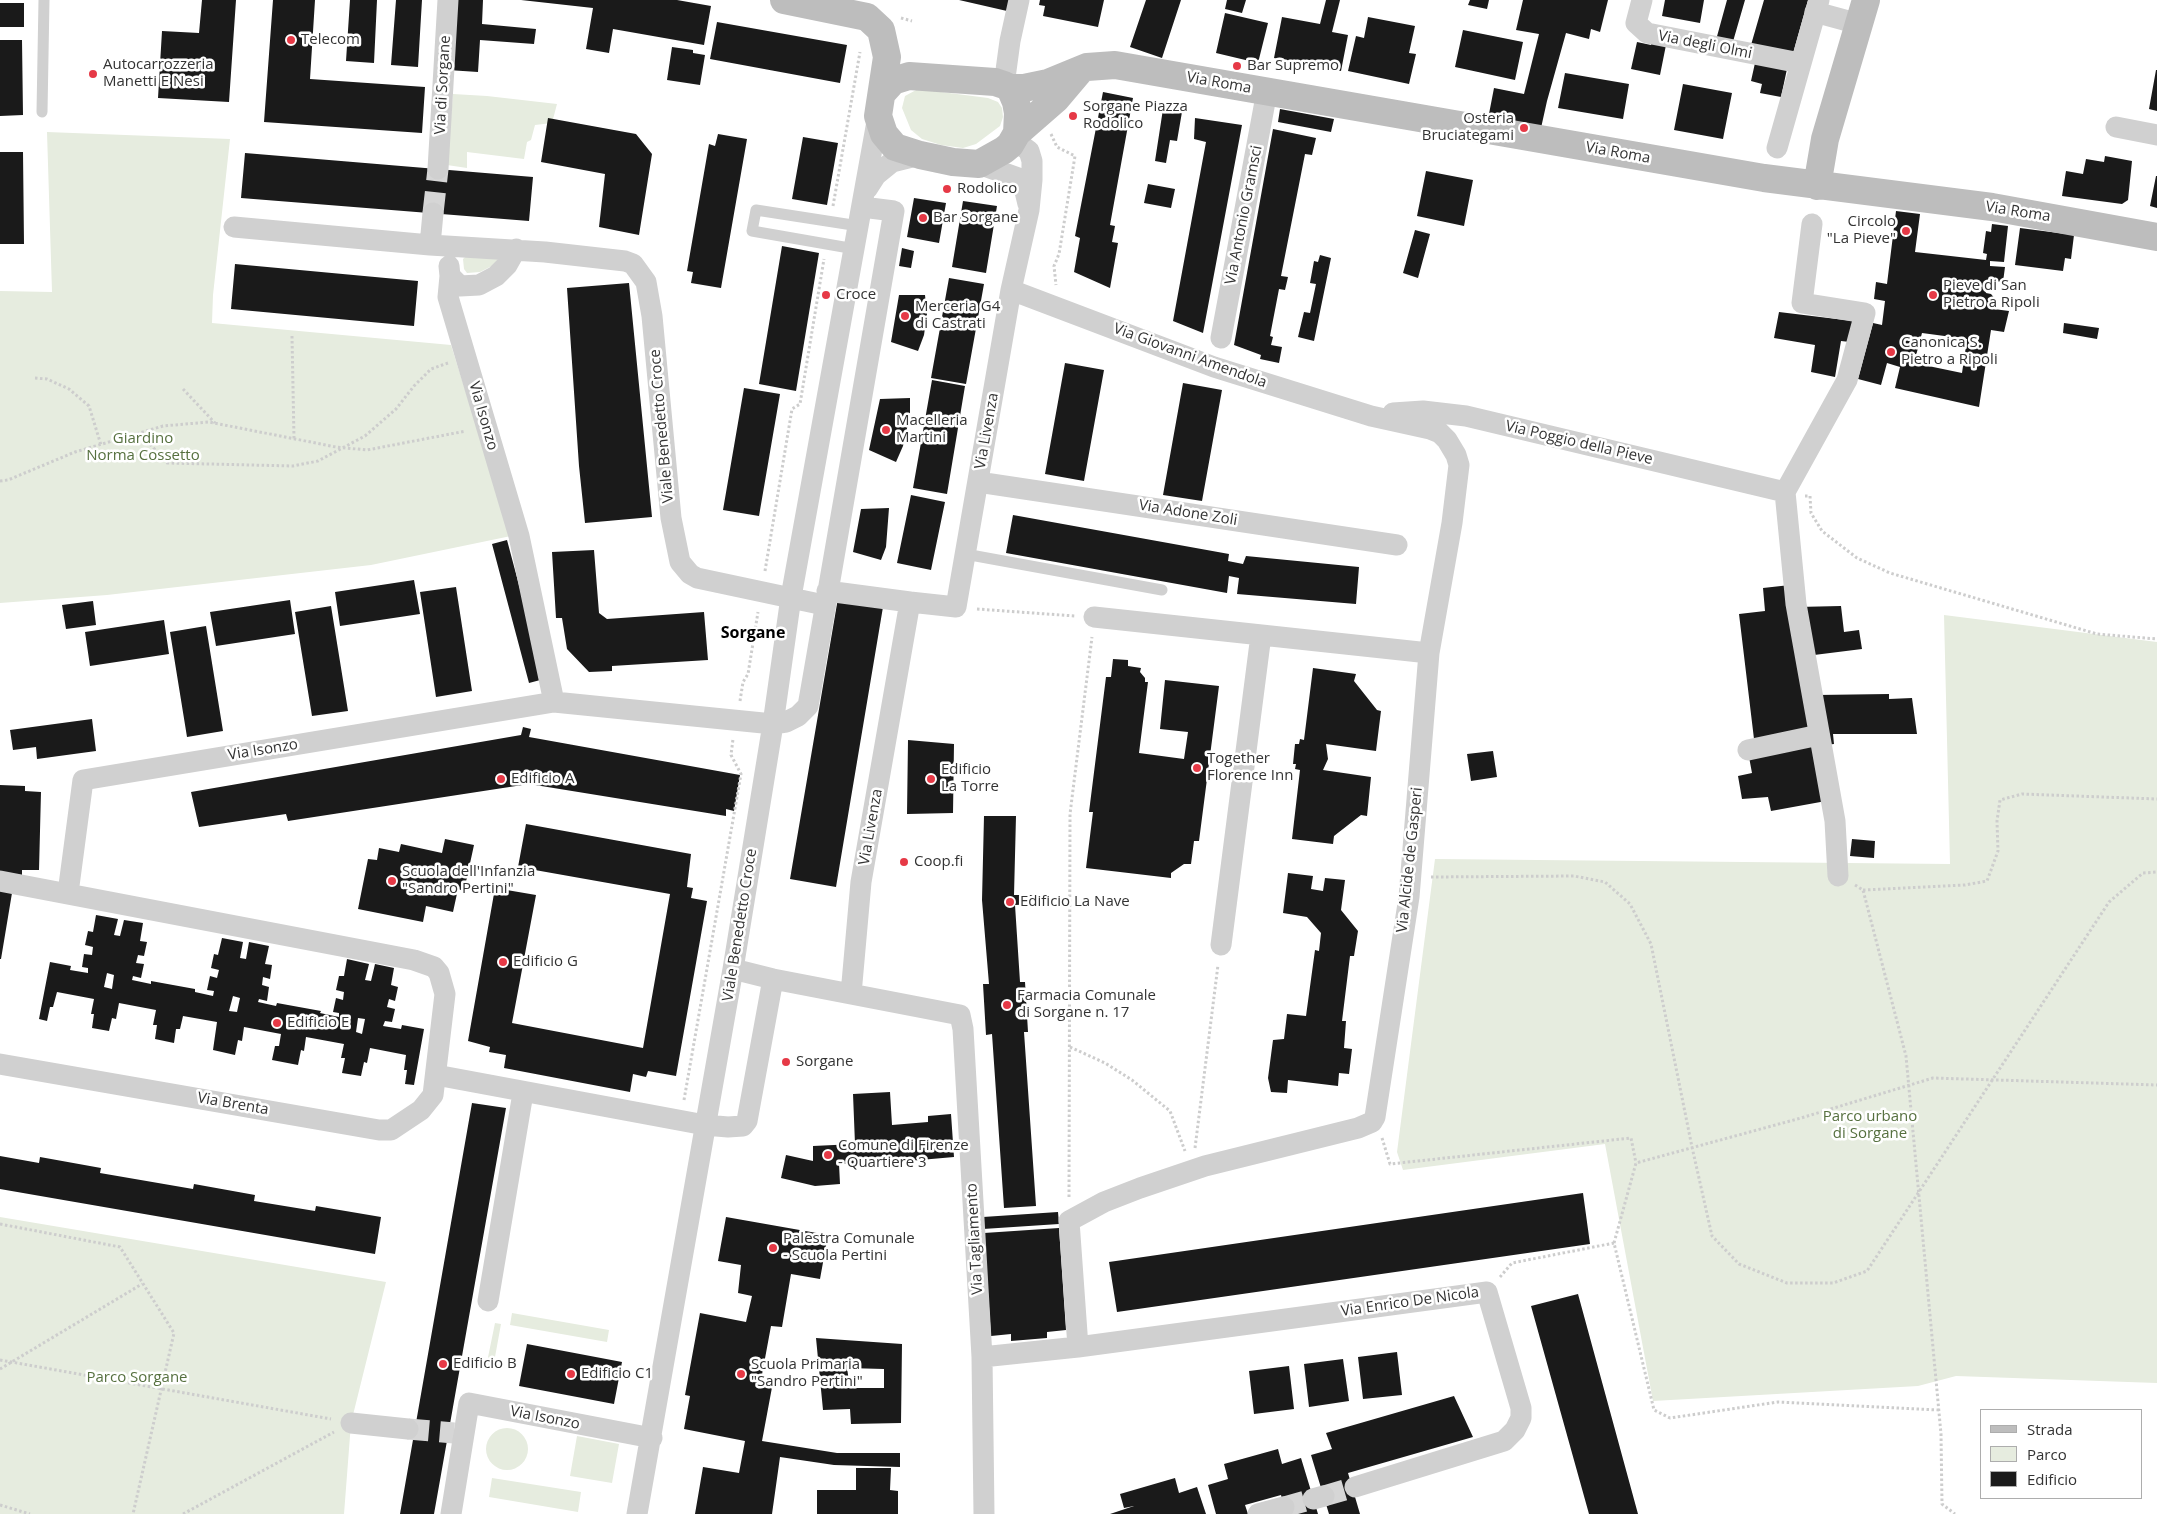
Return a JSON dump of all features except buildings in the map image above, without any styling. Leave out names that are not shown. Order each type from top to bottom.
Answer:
[{"type":"street","name":"Via di Sorgane","points":[[438,169],[448,0]]},
{"type":"street","points":[[784,0],[867,16],[881,30],[887,57],[881,104],[884,134],[889,142],[904,152],[979,164],[997,155],[1056,99],[1080,70]]},
{"type":"street","points":[[1015,136],[1018,114],[1016,102],[1007,86],[1010,41],[1019,0]]},
{"type":"street","name":"Via degli Olmi","points":[[1642,0],[1636,23],[1647,34],[1800,63]]},
{"type":"street","points":[[1777,148],[1817,6],[1863,12],[1825,139],[1817,186]]},
{"type":"street","name":"Via Roma","points":[[1007,86],[1024,88],[1048,83],[1095,65],[1115,65],[1817,186],[1915,196],[1992,207],[2157,236]]},
{"type":"street","points":[[881,104],[893,81],[909,76],[994,82],[1007,86]]},
{"type":"street","name":"Via Antonio Gramsci","points":[[1221,338],[1267,91]]},
{"type":"street","name":"Viale Benedetto Croce","points":[[637,1514],[652,1438],[733,970],[773,724],[790,597],[832,378],[881,104]]},
{"type":"street","points":[[2116,127],[2157,135]]},
{"type":"street","name":"Via Livenza","points":[[956,607],[1011,290],[1029,210],[1032,161],[1029,151],[1015,136]]},
{"type":"street","name":"Viale Benedetto Croce","points":[[862,210],[870,182],[883,168],[892,162],[920,155]]},
{"type":"street","name":"Via Livenza","points":[[979,164],[1018,178],[1023,183],[1029,210]]},
{"type":"street","points":[[773,724],[791,720],[808,706],[894,211],[862,210]]},
{"type":"street","points":[[430,245],[434,213]]},
{"type":"street","points":[[1812,224],[1802,304],[1865,313],[1847,380],[1785,492],[1796,604],[1835,821],[1838,876]]},
{"type":"street","name":"Viale Benedetto Croce","points":[[234,227],[458,246],[512,257],[545,252],[625,260],[637,268],[646,282],[652,316],[671,518],[678,556],[684,569],[697,578],[790,597],[826,598]]},
{"type":"street","points":[[458,246],[452,250],[450,256],[450,276],[460,286],[474,286],[487,282],[512,257]]},
{"type":"street","name":"Via Isonzo","points":[[450,276],[448,297],[518,536],[554,702]]},
{"type":"street","name":"Via Giovanni Amendola","points":[[1011,290],[1214,367],[1371,416]]},
{"type":"street","points":[[832,378],[864,383]]},
{"type":"street","name":"Via Poggio della Pieve","points":[[1371,416],[1423,411],[1466,416],[1785,492]]},
{"type":"street","name":"Via Alcide de Gasperi","points":[[1371,416],[1417,425],[1440,433],[1453,450],[1459,465],[1452,523],[1429,653],[1410,877],[1375,1117]]},
{"type":"street","name":"Via Adone Zoli","points":[[978,482],[1397,545]]},
{"type":"street","points":[[826,598],[910,602],[956,607]]},
{"type":"street","name":"Via Livenza","points":[[851,994],[861,882],[910,602]]},
{"type":"street","points":[[1094,617],[1429,653]]},
{"type":"street","points":[[1221,945],[1261,635]]},
{"type":"street","name":"Via Isonzo","points":[[68,893],[83,780],[554,702],[773,724]]},
{"type":"street","points":[[1748,750],[1819,736]]},
{"type":"street","points":[[0,881],[414,960],[434,967],[439,973],[445,994],[436,1075],[523,1093],[705,1125],[736,1127],[743,1126],[747,1121],[774,979]]},
{"type":"street","name":"Via Tagliamento","points":[[733,970],[960,1015],[963,1029],[982,1357],[984,1514]]},
{"type":"street","name":"Via Brenta","points":[[0,1064],[378,1130],[391,1130],[421,1110],[434,1096],[436,1075]]},
{"type":"street","points":[[488,1301],[523,1093]]},
{"type":"street","points":[[1078,1347],[1069,1221],[1104,1202],[1198,1168],[1358,1128],[1372,1122],[1375,1117]]},
{"type":"street","name":"Via Enrico De Nicola","points":[[982,1357],[1078,1347],[1487,1292],[1521,1408],[1521,1418],[1515,1430],[1504,1441],[1355,1487]]},
{"type":"street","name":"Via Isonzo","points":[[451,1514],[469,1403],[652,1438]]},
{"type":"street","points":[[351,1423],[408,1429]]},
{"type":"street","points":[[1258,1514],[1284,1507]]},
{"type":"lane","points":[[42,112],[44,0]]},
{"type":"lane","points":[[855,249],[752,231],[756,210],[862,210]]},
{"type":"lane","points":[[965,554],[1162,590]]},
{"type":"path","points":[[292,336],[294,439]]},
{"type":"path","points":[[140,433],[167,463],[293,466],[318,461],[366,436],[396,409],[414,386],[431,369],[466,357]]},
{"type":"path","points":[[35,378],[47,379],[69,389],[90,406],[101,445]]},
{"type":"path","points":[[183,389],[216,424]]},
{"type":"path","points":[[0,481],[8,480],[75,452],[164,426],[209,422],[342,448],[368,450],[486,427]]},
{"type":"path","points":[[1785,492],[1810,496],[1811,513],[1822,531],[1857,558],[1890,573],[2097,634],[2157,639]]},
{"type":"path","points":[[956,607],[1094,617],[1070,814],[1069,1221]]},
{"type":"path","points":[[1838,876],[1863,890],[1964,885],[1987,881],[1998,851],[1997,821],[2000,800],[2022,794],[2157,800]]},
{"type":"path","points":[[1410,877],[1574,876],[1605,882],[1630,904],[1651,944],[1712,1236],[1740,1264],[1787,1283],[1833,1283],[1867,1271],[2109,902],[2143,873],[2157,872]]},
{"type":"path","points":[[1863,890],[1906,1056],[1940,1410],[1942,1504],[1955,1514]]},
{"type":"path","points":[[1198,1168],[1221,945]]},
{"type":"path","points":[[1070,1047],[1105,1063],[1132,1080],[1170,1111],[1198,1168]]},
{"type":"path","points":[[1636,1163],[1801,1118],[1933,1078],[2157,1085]]},
{"type":"path","points":[[1375,1117],[1390,1164],[1631,1138],[1636,1163],[1614,1243],[1654,1410],[1670,1418],[1778,1402],[1940,1410]]},
{"type":"path","points":[[0,1224],[120,1247],[174,1333],[134,1514]]},
{"type":"path","points":[[1487,1292],[1512,1263],[1614,1243]]},
{"type":"path","points":[[0,1369],[142,1284]]},
{"type":"path","points":[[0,1360],[351,1423]]},
{"type":"path","points":[[183,1514],[351,1423]]},
{"type":"path","points":[[0,1504],[30,1514]]},
{"type":"green space","points":[[918,89],[988,98],[998,102],[1002,108],[1003,117],[1000,126],[976,144],[963,148],[941,145],[922,139],[911,130],[902,108],[905,96]]},
{"type":"green space","points":[[453,94],[557,104],[552,123],[535,125],[531,140],[527,142],[524,159],[467,152],[467,168],[447,165]]},
{"type":"green space","name":"Giardino Norma Cossetto","points":[[47,132],[230,139],[213,295],[212,323],[451,345],[511,536],[371,565],[107,595],[0,603],[0,291],[52,292]]},
{"type":"green space","points":[[468,254],[497,256],[498,263],[480,272],[467,273],[464,269],[463,259]]},
{"type":"green space","name":"Parco urbano di Sorgane","points":[[1944,615],[2157,642],[2157,1383],[1956,1376],[1918,1386],[1653,1401],[1605,1144],[1403,1170],[1397,1152],[1435,859],[1950,864]]},
{"type":"green space","name":"Parco Sorgane","points":[[0,1217],[386,1282],[351,1423],[344,1514],[0,1514]]},
{"type":"green space","points":[[512,1313],[609,1330],[607,1342],[510,1325]]},
{"type":"green space","points":[[495,1323],[501,1324],[493,1368],[486,1367]]},
{"type":"green space","points":[[511,1428],[519,1431],[525,1437],[528,1449],[525,1461],[519,1467],[503,1470],[495,1467],[489,1461],[486,1445],[489,1437],[495,1431]]},
{"type":"green space","points":[[577,1436],[619,1444],[612,1483],[570,1476]]},
{"type":"green space","points":[[492,1478],[581,1492],[578,1512],[489,1497]]},
{"type":"tunnel","points":[[433,213],[438,169]]},
{"type":"tunnel","points":[[408,1429],[454,1433]]},
{"type":"tunnel","points":[[1324,1496],[1355,1487]]},
{"type":"tunnel","points":[[1284,1507],[1313,1499]]},
{"type":"place","name":"Telecom","points":[[291,40]]},
{"type":"place","name":"Bar Supremo","points":[[1237,66]]},
{"type":"place","name":"Autocarrozzeria Manetti E Nesi","points":[[93,74]]},
{"type":"place","name":"Sorgane Piazza Rodolico","points":[[1073,116]]},
{"type":"place","name":"Osteria Bruciategami","points":[[1524,128]]},
{"type":"place","name":"Rodolico","points":[[947,189]]},
{"type":"place","name":"Bar Sorgane","points":[[923,218]]},
{"type":"place","name":"Circolo \"La Pieve\"","points":[[1906,231]]},
{"type":"place","name":"Croce","points":[[826,295]]},
{"type":"place","name":"Pieve di San Pietro a Ripoli","points":[[1933,295]]},
{"type":"place","name":"Merceria G4 di Castrati","points":[[905,316]]},
{"type":"place","name":"Canonica S. Pietro a Ripoli","points":[[1891,352]]},
{"type":"place","name":"Macelleria Martini","points":[[886,430]]},
{"type":"place","name":"Together Florence Inn","points":[[1197,768]]},
{"type":"place","name":"Edificio A","points":[[501,779]]},
{"type":"place","name":"Edificio La Torre","points":[[931,779]]},
{"type":"place","name":"Coop.fi","points":[[904,862]]},
{"type":"place","name":"Scuola dell'Infanzia \"Sandro Pertini\"","points":[[392,881]]},
{"type":"place","name":"Edificio La Nave","points":[[1010,902]]},
{"type":"place","name":"Edificio G","points":[[503,962]]},
{"type":"place","name":"Farmacia Comunale di Sorgane n. 17","points":[[1007,1005]]},
{"type":"place","name":"Edificio E","points":[[277,1023]]},
{"type":"place","name":"Sorgane","points":[[786,1062]]},
{"type":"place","name":"Comune di Firenze - Quartiere 3","points":[[828,1155]]},
{"type":"place","name":"Palestra Comunale - Scuola Pertini","points":[[773,1248]]},
{"type":"place","name":"Edificio B","points":[[443,1364]]},
{"type":"place","name":"Edificio C1","points":[[571,1374]]},
{"type":"place","name":"Scuola Primaria \"Sandro Pertini\"","points":[[741,1374]]},
{"type":"district","name":"Sorgane","points":[[753,633]]}]
